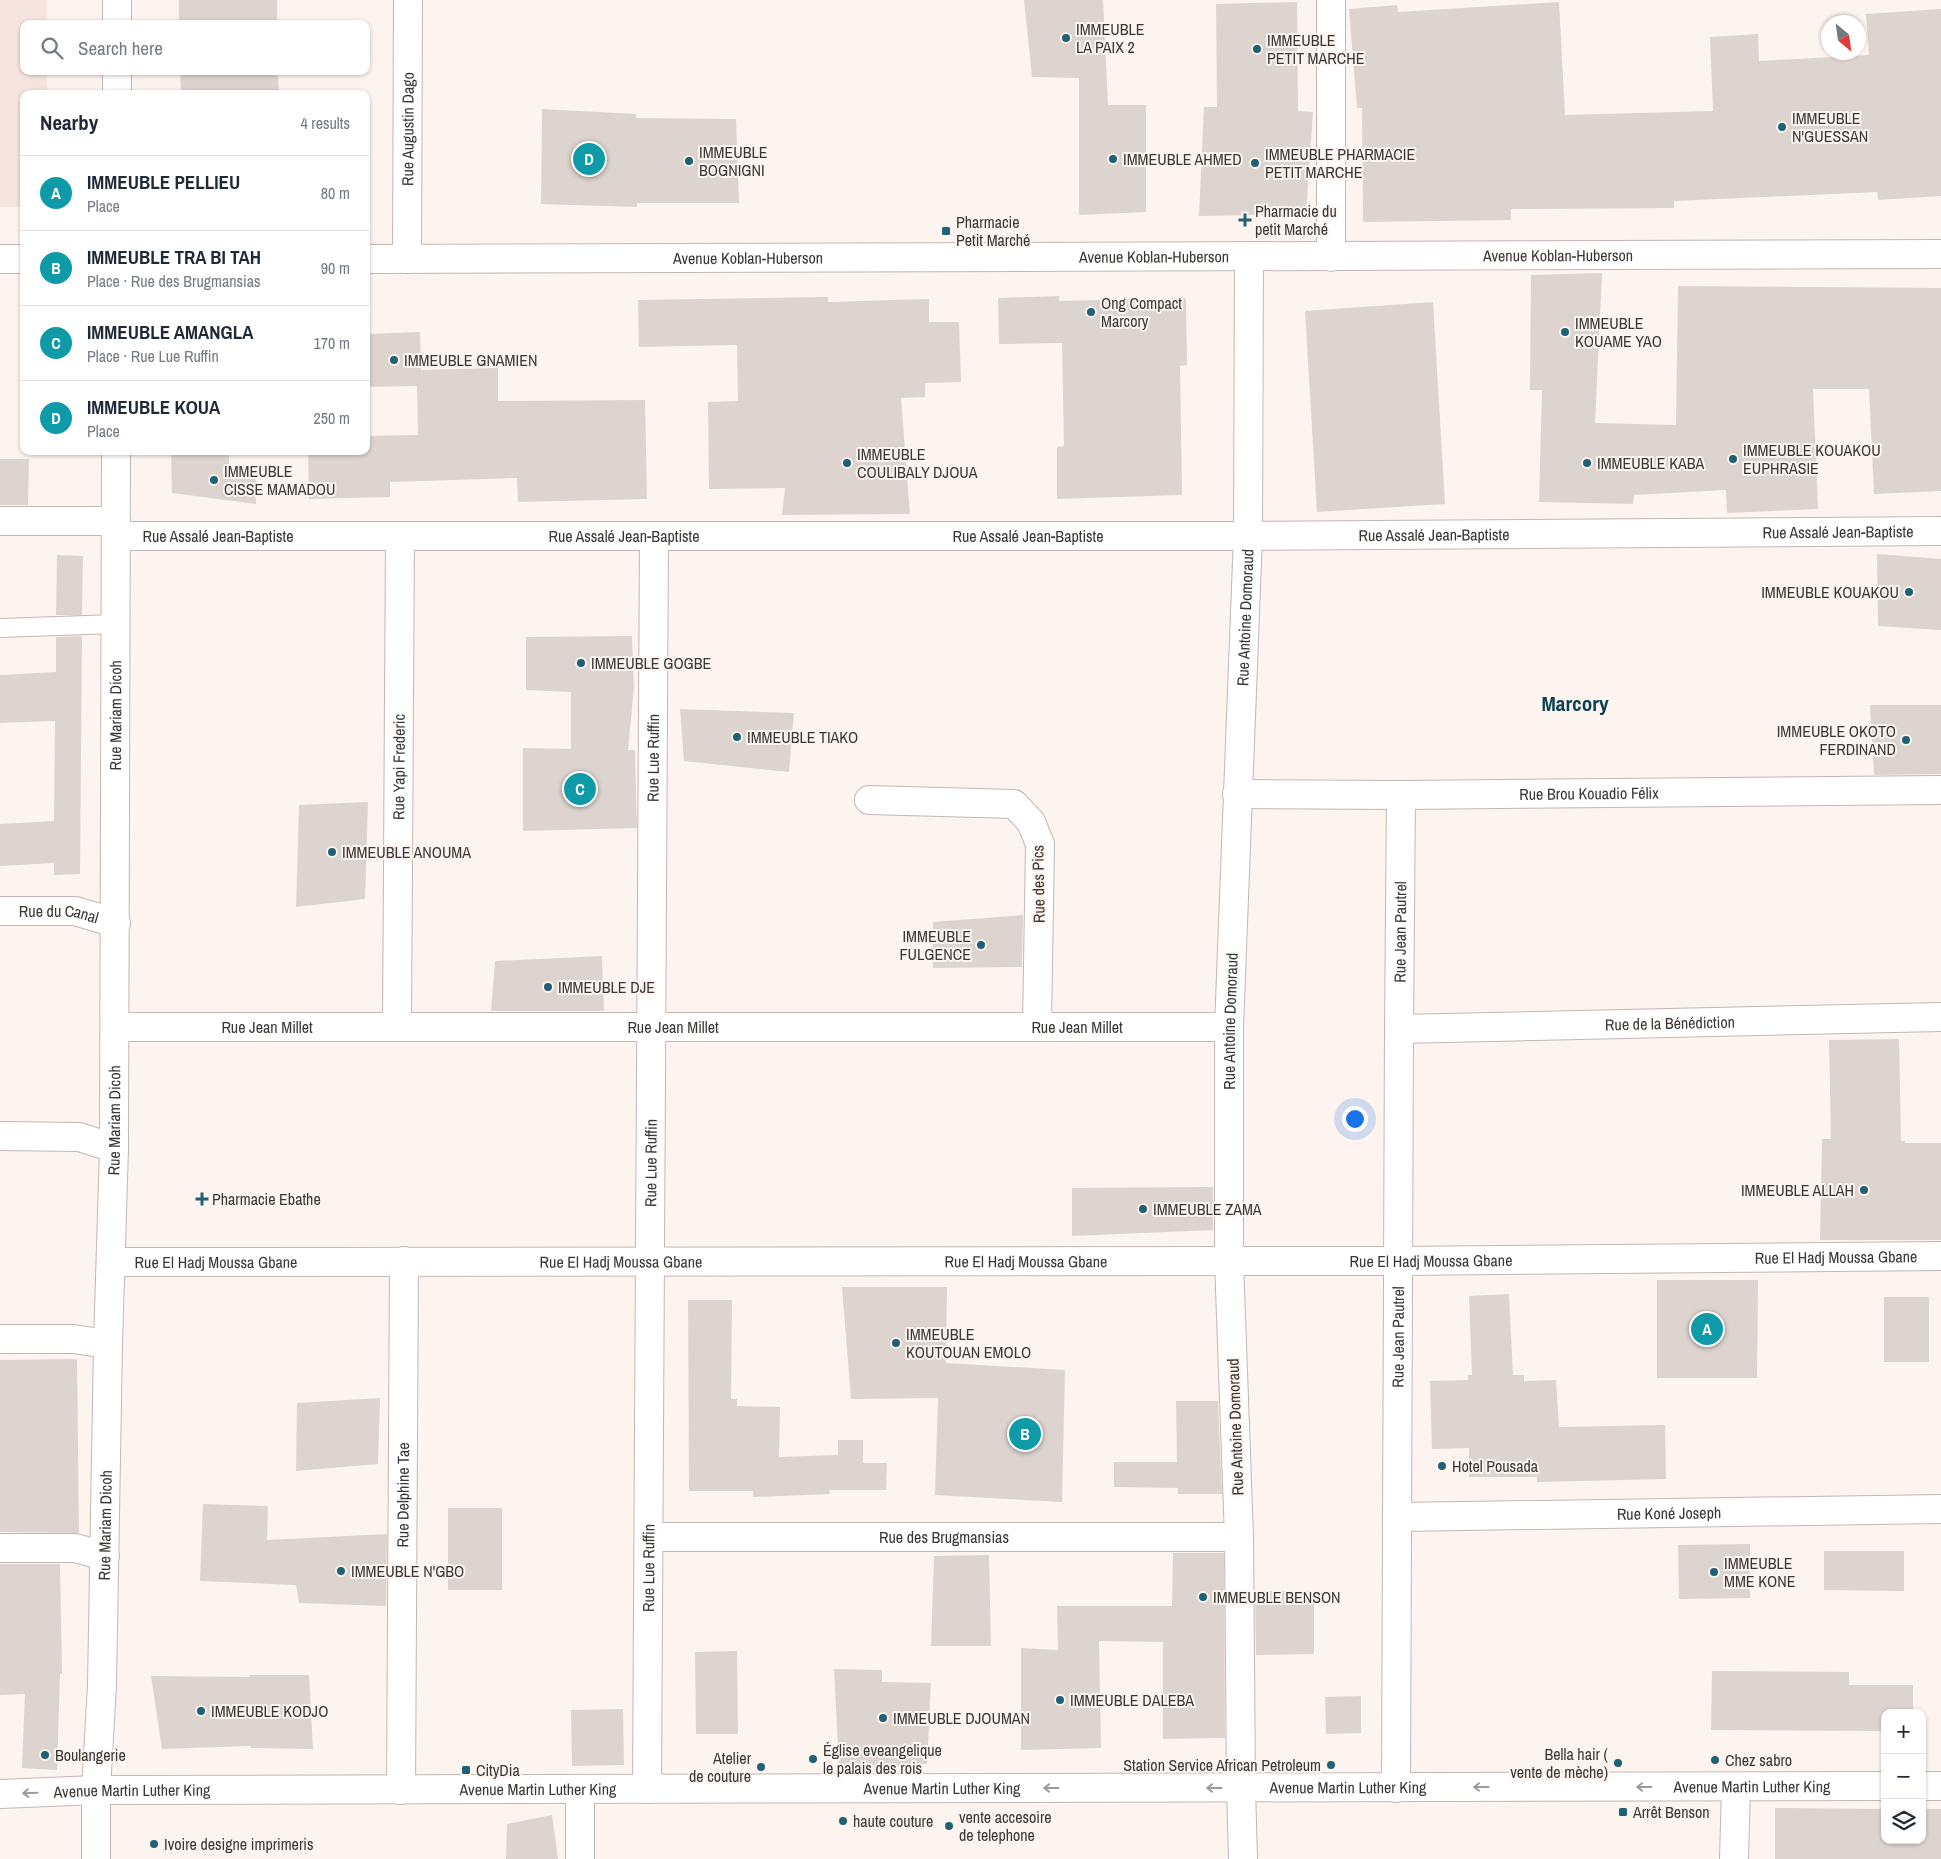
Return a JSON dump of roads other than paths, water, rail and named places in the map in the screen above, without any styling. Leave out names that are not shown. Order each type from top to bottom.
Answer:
[{"type":"street","points":[[117,0],[117,20]]},
{"type":"street","name":"Rue Augustin Dago","points":[[407,259],[408,0]]},
{"type":"street","points":[[1331,0],[1331,256]]},
{"type":"street","points":[[117,75],[117,90]]},
{"type":"street","name":"Avenue Koblan-Huberson","points":[[370,259],[1941,254]]},
{"type":"street","name":"Rue Antoine Domoraud","points":[[1243,1859],[1240,1788],[1239,1537],[1229,1261],[1229,1027],[1248,536],[1249,257]]},
{"type":"street","points":[[0,259],[20,259]]},
{"type":"street","name":"Rue Mariam Dicoh","points":[[96,1859],[96,1790],[102,1685],[108,1344],[114,1148],[116,455]]},
{"type":"street","name":"Rue Assalé Jean-Baptiste","points":[[0,521],[116,529],[400,536],[1248,536],[1941,531]]},
{"type":"street","name":"Rue Yapi Frederic","points":[[397,1027],[400,536]]},
{"type":"street","name":"Rue Lue Ruffin","points":[[647,1789],[654,536]]},
{"type":"street","name":"Rue Brou Kouadio Félix","points":[[1237,794],[1402,795],[1941,790]]},
{"type":"street","name":"Rue Jean Pautrel","points":[[1396,1788],[1399,1029],[1402,795]]},
{"type":"street","name":"Rue des Pics","points":[[869,800],[1014,804],[1031,822],[1040,844],[1037,1027]]},
{"type":"street","name":"Rue du Canal","points":[[0,911],[75,911],[116,923]]},
{"type":"street","name":"Rue de la Bénédiction","points":[[1399,1029],[1941,1018]]},
{"type":"street","name":"Rue Jean Millet","points":[[114,1027],[1229,1027]]},
{"type":"street","points":[[0,1136],[79,1136],[114,1148]]},
{"type":"street","name":"Rue El Hadj Moussa Gbane","points":[[111,1262],[1399,1261],[1941,1256]]},
{"type":"street","name":"Rue Delphine Tae","points":[[401,1790],[404,1261]]},
{"type":"street","points":[[0,1339],[73,1339],[108,1344]]},
{"type":"street","name":"Rue Koné Joseph","points":[[1398,1517],[1941,1509]]},
{"type":"street","name":"Rue des Brugmansias","points":[[649,1537],[1239,1537]]},
{"type":"street","points":[[0,1548],[75,1548],[105,1556]]},
{"type":"street","name":"Avenue Martin Luther King","points":[[0,1794],[96,1790],[1881,1786]]},
{"type":"street","points":[[1926,1786],[1941,1786]]},
{"type":"street","points":[[1734,1859],[1736,1787]]},
{"type":"street","points":[[580,1790],[580,1859]]},
{"type":"lane","points":[[0,628],[116,624]]},
{"type":"place","name":"IMMEUBLE LA PAIX 2","points":[[1066,38]]},
{"type":"place","name":"IMMEUBLE PETIT MARCHE","points":[[1257,49]]},
{"type":"place","name":"IMMEUBLE N'GUESSAN","points":[[1782,127]]},
{"type":"place","name":"IMMEUBLE KOUA","points":[[589,159]]},
{"type":"place","name":"IMMEUBLE AHMED","points":[[1113,159]]},
{"type":"place","name":"IMMEUBLE BOGNIGNI","points":[[689,161]]},
{"type":"place","name":"IMMEUBLE PHARMACIE PETIT MARCHE","points":[[1255,163]]},
{"type":"place","name":"Pharmacie du petit Marché","points":[[1245,220]]},
{"type":"place","name":"Pharmacie Petit Marché","points":[[946,231]]},
{"type":"place","name":"Ong Compact Marcory","points":[[1091,312]]},
{"type":"place","name":"IMMEUBLE KOUAME YAO","points":[[1565,332]]},
{"type":"place","name":"IMMEUBLE GNAMIEN","points":[[394,360]]},
{"type":"place","name":"IMMEUBLE KOUAKOU EUPHRASIE","points":[[1733,459]]},
{"type":"place","name":"IMMEUBLE COULIBALY DJOUA","points":[[847,463]]},
{"type":"place","name":"IMMEUBLE KABA","points":[[1587,463]]},
{"type":"place","name":"IMMEUBLE CISSE MAMADOU","points":[[214,480]]},
{"type":"place","name":"IMMEUBLE KOUAKOU","points":[[1909,592]]},
{"type":"place","name":"IMMEUBLE GOGBE","points":[[581,663]]},
{"type":"place","name":"IMMEUBLE TIAKO","points":[[737,737]]},
{"type":"place","name":"IMMEUBLE OKOTO FERDINAND","points":[[1906,740]]},
{"type":"place","name":"IMMEUBLE AMANGLA","points":[[580,789]]},
{"type":"place","name":"IMMEUBLE ANOUMA","points":[[332,852]]},
{"type":"place","name":"IMMEUBLE FULGENCE","points":[[981,945]]},
{"type":"place","name":"IMMEUBLE DJE","points":[[548,987]]},
{"type":"place","name":"IMMEUBLE ALLAH","points":[[1864,1190]]},
{"type":"place","name":"Pharmacie Ebathe","points":[[202,1199]]},
{"type":"place","name":"IMMEUBLE ZAMA","points":[[1143,1209]]},
{"type":"place","name":"IMMEUBLE PELLIEU","points":[[1707,1329]]},
{"type":"place","name":"IMMEUBLE KOUTOUAN EMOLO","points":[[896,1343]]},
{"type":"place","name":"IMMEUBLE TRA BI TAH","points":[[1025,1434]]},
{"type":"place","name":"Hotel Pousada","points":[[1442,1466]]},
{"type":"place","name":"IMMEUBLE N'GBO","points":[[341,1571]]},
{"type":"place","name":"IMMEUBLE MME KONE","points":[[1714,1572]]},
{"type":"place","name":"IMMEUBLE BENSON","points":[[1203,1597]]},
{"type":"place","name":"IMMEUBLE DALEBA","points":[[1060,1700]]},
{"type":"place","name":"IMMEUBLE KODJO","points":[[201,1711]]},
{"type":"place","name":"IMMEUBLE DJOUMAN","points":[[883,1718]]},
{"type":"place","name":"Boulangerie","points":[[45,1755]]},
{"type":"place","name":"Église eveangelique le palais des rois","points":[[813,1759]]},
{"type":"place","name":"Chez sabro","points":[[1715,1760]]},
{"type":"place","name":"Bella hair ( vente de mèche)","points":[[1618,1763]]},
{"type":"place","name":"Station Service African Petroleum","points":[[1331,1765]]},
{"type":"place","name":"Atelier de couture","points":[[761,1767]]},
{"type":"place","name":"CityDia","points":[[466,1770]]},
{"type":"place","name":"Arrêt Benson","points":[[1623,1812]]},
{"type":"place","name":"haute couture","points":[[843,1821]]},
{"type":"place","name":"vente accesoire de telephone","points":[[949,1826]]},
{"type":"place","name":"Ivoire designe imprimeris","points":[[154,1844]]},
{"type":"district","name":"Marcory","points":[[1575,704]]}]
